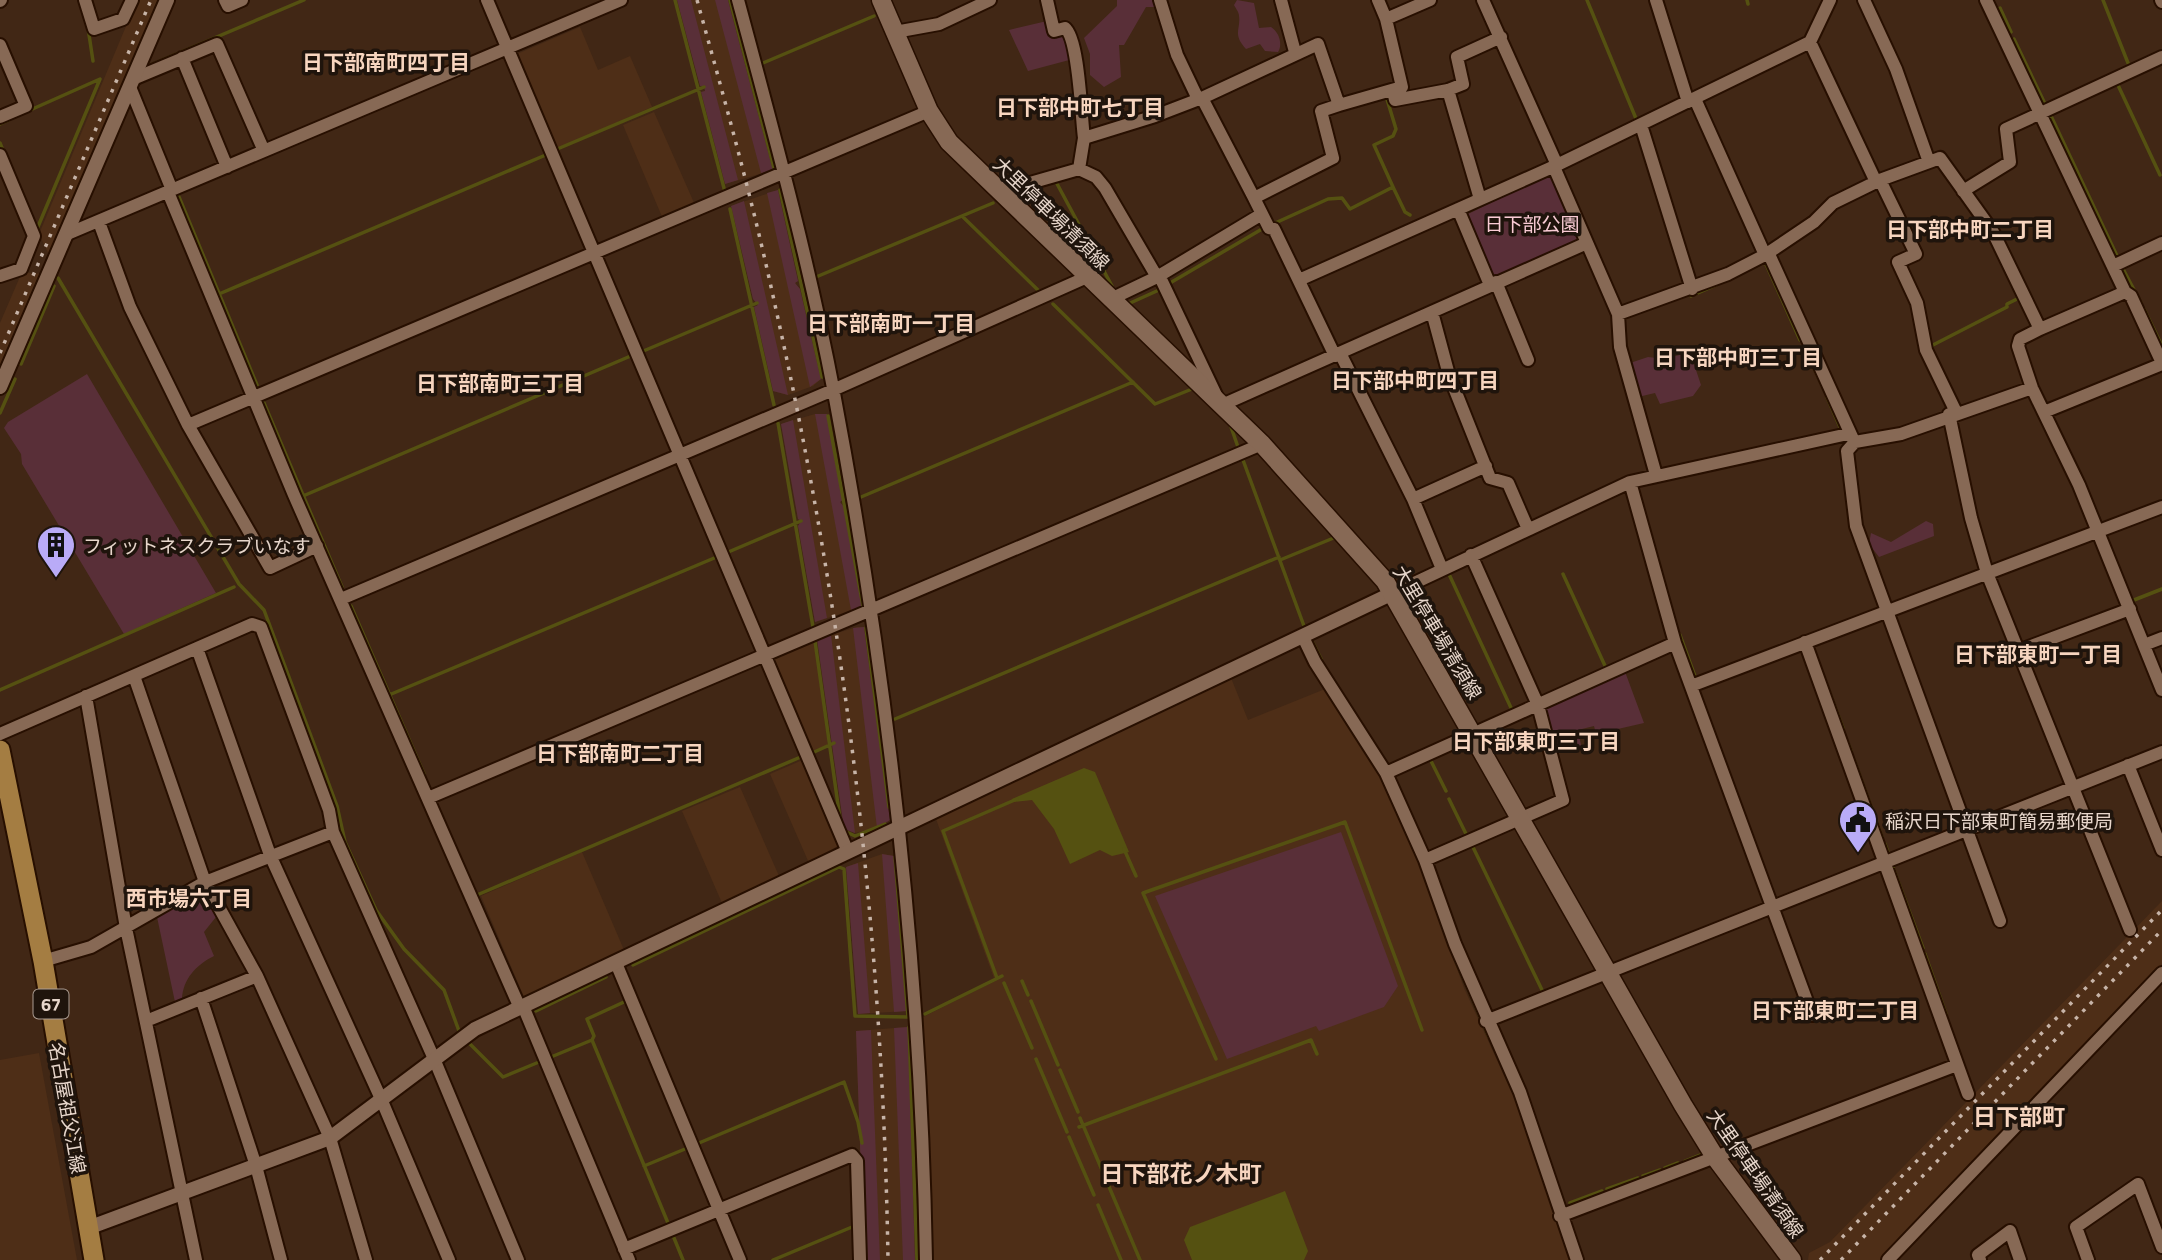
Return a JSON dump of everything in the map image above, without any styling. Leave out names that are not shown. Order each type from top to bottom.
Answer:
[{"type":"main road","name":"大里停車場清須線","points":[[881,0],[929,111],[949,142],[1262,444],[1393,593],[1715,1157],[1785,1258]]},
{"type":"main road","name":"名古屋祖父江線","points":[[0,750],[43,961],[94,1260]]},
{"type":"street","points":[[85,0],[94,29],[123,19],[132,0]]},
{"type":"street","points":[[0,387],[167,0]]},
{"type":"street","points":[[225,0],[228,6],[242,0]]},
{"type":"street","points":[[486,0],[848,852]]},
{"type":"street","points":[[65,235],[621,0]]},
{"type":"street","points":[[738,0],[784,173],[833,390],[872,610],[900,827],[916,1021],[926,1260]]},
{"type":"street","points":[[895,32],[939,24],[990,0]]},
{"type":"street","points":[[1047,0],[1054,31],[1065,28],[1071,33],[1078,61],[1077,86],[1084,138],[1079,169]]},
{"type":"street","points":[[1160,0],[1177,55],[1269,228],[1274,229],[1413,499],[1442,569]]},
{"type":"street","points":[[1281,0],[1295,52]]},
{"type":"street","points":[[1254,198],[1333,158],[1321,111],[1402,87],[1386,19],[1378,0]]},
{"type":"street","points":[[1386,19],[1430,0]]},
{"type":"street","points":[[1483,0],[1618,314],[1620,347],[1656,475]]},
{"type":"street","points":[[1656,0],[1691,101],[1767,253],[1852,438],[1847,451],[1856,526],[1969,829],[2000,921]]},
{"type":"street","points":[[1299,279],[1555,166],[1810,42],[1830,0]]},
{"type":"street","points":[[1864,0],[1896,69],[1929,162]]},
{"type":"street","points":[[1986,0],[2125,292],[2131,296],[2162,363],[2044,412]]},
{"type":"street","points":[[1393,90],[1395,100],[1448,90],[1463,84],[1457,57],[1501,37]]},
{"type":"street","points":[[1810,42],[1916,254],[1898,262],[1917,303],[1926,350],[1953,413],[1970,518],[1987,573],[2130,930]]},
{"type":"street","points":[[132,83],[182,58],[218,44],[264,151]]},
{"type":"street","points":[[1084,138],[1155,116],[1200,98],[1295,52],[1318,44],[1339,105]]},
{"type":"street","points":[[0,45],[26,106],[0,117]]},
{"type":"street","points":[[1963,191],[2010,162],[2006,129],[2162,57]]},
{"type":"street","points":[[182,58],[227,167]]},
{"type":"street","points":[[132,83],[170,191],[253,396],[521,1007],[626,1254],[719,1209],[852,1156],[857,1161],[860,1260]]},
{"type":"street","points":[[1448,90],[1480,200]]},
{"type":"street","points":[[188,425],[929,111]]},
{"type":"street","points":[[1642,125],[1692,289]]},
{"type":"street","points":[[0,155],[34,236],[21,269],[0,275]]},
{"type":"street","points":[[1618,314],[1692,289],[1767,253],[1814,222],[1833,203],[1878,181],[1940,158],[1993,232],[2040,329]]},
{"type":"street","points":[[999,192],[1079,169],[1096,177],[1158,276],[1221,404],[1338,355],[1587,243]]},
{"type":"street","points":[[1458,209],[1528,360]]},
{"type":"street","points":[[1111,299],[1158,276],[1262,214]]},
{"type":"street","points":[[99,222],[130,307],[188,425],[270,568],[317,546]]},
{"type":"street","points":[[2113,266],[2162,243]]},
{"type":"street","points":[[341,598],[833,390],[1087,277]]},
{"type":"street","points":[[2125,292],[2020,339],[2018,346],[2032,388],[2098,531],[2162,690]]},
{"type":"street","points":[[1432,312],[1449,375],[1490,478],[1508,483],[1528,529]]},
{"type":"street","points":[[88,1228],[330,1138],[475,1029],[1630,482],[1852,438],[1901,433],[2032,388]]},
{"type":"street","points":[[428,799],[1262,444]]},
{"type":"street","points":[[1413,499],[1486,466]]},
{"type":"street","points":[[1630,482],[1675,643],[1812,1016]]},
{"type":"street","points":[[1691,686],[2162,507]]},
{"type":"street","points":[[1425,860],[1563,800],[1538,705],[1471,555]]},
{"type":"street","points":[[2018,651],[2130,609]]},
{"type":"street","points":[[0,734],[252,624],[261,627],[329,810],[333,832],[435,1061],[518,1260]]},
{"type":"street","points":[[1303,637],[1386,774],[1425,860],[1486,1021],[1520,1092],[1577,1260]]},
{"type":"street","points":[[2144,645],[2162,638]]},
{"type":"street","points":[[1805,642],[1968,1094]]},
{"type":"street","points":[[1386,774],[1675,643]]},
{"type":"street","points":[[197,648],[270,855],[382,1101],[449,1260]]},
{"type":"street","points":[[134,676],[205,882],[257,976],[330,1138],[366,1260]]},
{"type":"street","points":[[86,696],[126,928],[184,1194],[195,1260]]},
{"type":"street","points":[[1486,1021],[2162,752]]},
{"type":"street","points":[[2128,765],[2162,850]]},
{"type":"street","points":[[43,961],[91,947],[205,882],[333,832]]},
{"type":"street","points":[[615,963],[740,1260]]},
{"type":"street","points":[[1888,1260],[2162,973]]},
{"type":"street","points":[[146,1021],[257,976]]},
{"type":"street","points":[[201,998],[256,1166],[281,1260]]},
{"type":"street","points":[[1560,1216],[1957,1065]]},
{"type":"street","points":[[2088,1260],[2076,1227],[2138,1184],[2162,1247]]},
{"type":"street","points":[[1980,1260],[1978,1255],[2010,1231],[2020,1260]]},
{"type":"shaded area","points":[[137,0],[160,0],[50,257],[39,234]]},
{"type":"shaded area","points":[[677,0],[728,0],[773,170],[725,184],[701,92],[705,91],[704,86],[700,86]]},
{"type":"shaded area","points":[[580,27],[598,70],[630,56],[652,107],[557,149],[517,54]]},
{"type":"shaded area","points":[[654,112],[695,205],[663,219],[623,125]]},
{"type":"shaded area","points":[[778,190],[798,281],[795,283],[800,289],[821,379],[813,386],[788,395],[773,391],[754,307],[758,305],[753,299],[731,206]]},
{"type":"shaded area","points":[[22,272],[42,274],[0,375],[0,323]]},
{"type":"shaded area","points":[[815,414],[827,414],[843,500],[840,502],[845,508],[862,607],[815,622],[798,526],[801,521],[798,519],[781,424]]},
{"type":"shaded area","points":[[864,627],[890,820],[877,828],[855,833],[844,829],[817,639]]},
{"type":"shaded area","points":[[814,640],[828,745],[812,751],[771,659]]},
{"type":"shaded area","points":[[1231,678],[1248,720],[1325,689],[1379,775],[1418,862],[1464,988],[1517,1104],[1572,1260],[934,1260],[923,1017],[995,981],[936,819]]},
{"type":"shaded area","points":[[805,759],[841,844],[809,863],[770,774]]},
{"type":"shaded area","points":[[1084,768],[1095,772],[1129,852],[1112,856],[1100,850],[1070,864],[1054,829],[1032,800],[1013,802],[1012,799]]},
{"type":"shaded area","points":[[740,787],[779,876],[722,903],[682,811]]},
{"type":"shaded area","points":[[582,852],[624,950],[524,997],[481,896]]},
{"type":"shaded area","points":[[882,854],[894,856],[907,1011],[858,1014],[846,867]]},
{"type":"shaded area","points":[[2162,901],[2162,964],[1880,1260],[1808,1260],[1809,1253],[1830,1242]]},
{"type":"shaded area","points":[[908,1027],[915,1260],[864,1260],[856,1031]]},
{"type":"shaded area","points":[[39,1053],[77,1260],[0,1260],[0,1060]]},
{"type":"shaded area","points":[[1285,1191],[1308,1251],[1304,1260],[1192,1260],[1184,1240],[1190,1227]]},
{"type":"green space","points":[[677,0],[691,0],[738,180],[725,184],[701,92],[705,91],[704,86],[700,86]]},
{"type":"green space","points":[[715,0],[728,0],[773,170],[761,173]]},
{"type":"green space","points":[[1117,0],[1155,0],[1157,7],[1146,7],[1124,45],[1119,45],[1121,77],[1104,87],[1090,75],[1090,54],[1084,38],[1117,6]]},
{"type":"green space","points":[[1237,0],[1254,3],[1259,28],[1271,27],[1278,35],[1278,52],[1265,51],[1260,44],[1246,49],[1242,44],[1238,35],[1239,15],[1234,5]]},
{"type":"green space","points":[[1047,21],[1063,32],[1073,59],[1028,71],[1009,30]]},
{"type":"green space","name":"日下部公園","points":[[1552,173],[1579,238],[1577,242],[1495,278],[1490,275],[1466,215]]},
{"type":"green space","points":[[778,190],[798,281],[795,283],[800,289],[821,379],[810,387],[767,193]]},
{"type":"green space","points":[[744,201],[788,395],[773,391],[754,307],[758,305],[753,299],[731,206]]},
{"type":"green space","points":[[1690,352],[1701,385],[1693,396],[1660,404],[1655,393],[1638,397],[1630,363],[1648,357],[1665,359]]},
{"type":"green space","points":[[87,374],[216,593],[124,634],[22,464],[21,454],[4,428],[8,422]]},
{"type":"green space","points":[[815,414],[827,414],[843,500],[840,502],[845,508],[862,607],[851,610]]},
{"type":"green space","points":[[793,420],[827,618],[815,622],[798,526],[801,521],[798,519],[781,424]]},
{"type":"green space","points":[[1926,521],[1933,524],[1934,536],[1879,557],[1869,544],[1871,533],[1891,542]]},
{"type":"green space","points":[[864,627],[890,820],[877,828],[853,628]]},
{"type":"green space","points":[[831,635],[855,833],[844,829],[817,639]]},
{"type":"green space","points":[[1624,669],[1644,723],[1596,734],[1594,726],[1578,730],[1582,750],[1556,753],[1544,705]]},
{"type":"green space","points":[[1341,832],[1398,986],[1384,1007],[1319,1031],[1316,1026],[1227,1059],[1155,896]]},
{"type":"green space","points":[[882,854],[894,856],[907,1011],[894,1012]]},
{"type":"green space","points":[[858,863],[870,1013],[858,1014],[846,867]]},
{"type":"green space","points":[[198,893],[204,895],[216,917],[204,932],[214,956],[192,973],[185,985],[182,999],[175,1002],[157,917]]},
{"type":"green space","points":[[908,1027],[915,1260],[903,1260],[894,1028]]},
{"type":"green space","points":[[871,1030],[880,1260],[864,1260],[856,1031]]},
{"type":"waterway","points":[[148,66],[304,0]]},
{"type":"waterway","points":[[675,0],[725,192]]},
{"type":"waterway","points":[[730,0],[774,168]]},
{"type":"waterway","points":[[1587,0],[1637,121]]},
{"type":"waterway","points":[[1747,0],[1748,4]]},
{"type":"waterway","points":[[2103,0],[2130,68]]},
{"type":"waterway","points":[[2000,8],[2011,32]]},
{"type":"waterway","points":[[763,63],[874,16]]},
{"type":"waterway","points":[[88,28],[93,61]]},
{"type":"waterway","points":[[2014,39],[2046,106]]},
{"type":"waterway","points":[[28,111],[100,79],[37,229]]},
{"type":"waterway","points":[[2117,83],[2160,175]]},
{"type":"waterway","points":[[555,150],[704,87]]},
{"type":"waterway","points":[[1386,96],[1396,129],[1393,136],[1374,145],[1393,187]]},
{"type":"waterway","points":[[2051,116],[2118,258]]},
{"type":"waterway","points":[[0,124],[9,120]]},
{"type":"waterway","points":[[0,143],[4,153]]},
{"type":"waterway","points":[[219,294],[548,154]]},
{"type":"waterway","points":[[1055,180],[1112,286]]},
{"type":"waterway","points":[[1273,224],[1328,199],[1342,198],[1350,209],[1393,187],[1405,212],[1410,215]]},
{"type":"waterway","points":[[780,190],[822,377]]},
{"type":"waterway","points":[[179,197],[257,385]]},
{"type":"waterway","points":[[816,277],[993,203]]},
{"type":"waterway","points":[[730,209],[774,405]]},
{"type":"waterway","points":[[962,216],[1041,293]]},
{"type":"waterway","points":[[1170,283],[1262,229]]},
{"type":"waterway","points":[[1760,262],[1766,264],[1800,340]]},
{"type":"waterway","points":[[2122,267],[2141,303]]},
{"type":"waterway","points":[[58,278],[239,584],[264,610],[337,806],[345,842],[376,910],[404,949],[444,990],[459,1031]]},
{"type":"waterway","points":[[1691,296],[1716,285]]},
{"type":"waterway","points":[[21,364],[54,286]]},
{"type":"waterway","points":[[1128,304],[1159,290]]},
{"type":"waterway","points":[[1931,346],[2007,307],[2007,304],[2019,298],[2017,294]]},
{"type":"waterway","points":[[641,352],[757,303]]},
{"type":"waterway","points":[[1053,304],[1155,404],[1192,389]]},
{"type":"waterway","points":[[2144,309],[2162,346]]},
{"type":"waterway","points":[[1804,347],[1823,387]]},
{"type":"waterway","points":[[303,496],[633,355]]},
{"type":"waterway","points":[[0,413],[15,379]]},
{"type":"waterway","points":[[861,497],[1133,382]]},
{"type":"waterway","points":[[1827,397],[1840,427]]},
{"type":"waterway","points":[[264,403],[342,587]]},
{"type":"waterway","points":[[828,416],[863,606]]},
{"type":"waterway","points":[[778,423],[813,627]]},
{"type":"waterway","points":[[1230,424],[1239,450]]},
{"type":"waterway","points":[[1243,460],[1304,626]]},
{"type":"waterway","points":[[726,553],[801,521]]},
{"type":"waterway","points":[[1280,560],[1336,537]]},
{"type":"waterway","points":[[389,695],[719,556]]},
{"type":"waterway","points":[[895,719],[1279,557]]},
{"type":"waterway","points":[[1448,572],[1512,710]]},
{"type":"waterway","points":[[1563,574],[1606,668]]},
{"type":"waterway","points":[[0,690],[234,587]]},
{"type":"waterway","points":[[2134,600],[2162,589]]},
{"type":"waterway","points":[[351,606],[424,774]]},
{"type":"waterway","points":[[866,628],[889,807]]},
{"type":"waterway","points":[[1680,635],[1696,679]]},
{"type":"waterway","points":[[815,641],[840,819]]},
{"type":"waterway","points":[[1312,641],[1321,659]]},
{"type":"waterway","points":[[1824,678],[1843,728]]},
{"type":"waterway","points":[[1847,741],[1851,751]]},
{"type":"waterway","points":[[812,753],[834,743]]},
{"type":"waterway","points":[[477,895],[803,756]]},
{"type":"waterway","points":[[1430,759],[1446,791]]},
{"type":"waterway","points":[[1854,760],[1882,837]]},
{"type":"waterway","points":[[997,978],[943,831],[1017,799]]},
{"type":"waterway","points":[[1449,799],[1467,836]]},
{"type":"waterway","points":[[1216,1059],[1143,893],[1345,822],[1422,1030]]},
{"type":"waterway","points":[[842,830],[855,836],[885,824]]},
{"type":"waterway","points":[[1471,843],[1543,992]]},
{"type":"waterway","points":[[1885,844],[1889,855]]},
{"type":"waterway","points":[[1124,849],[1136,876]]},
{"type":"waterway","points":[[633,965],[839,867],[844,869],[855,1016],[908,1017],[895,857]]},
{"type":"waterway","points":[[1892,865],[1923,948]]},
{"type":"waterway","points":[[1925,954],[1946,1014]]},
{"type":"waterway","points":[[1456,961],[1489,1037]]},
{"type":"waterway","points":[[925,1014],[1002,976]]},
{"type":"waterway","points":[[536,1011],[606,977]]},
{"type":"waterway","points":[[1022,981],[1028,995]]},
{"type":"waterway","points":[[1004,983],[1032,1048]]},
{"type":"waterway","points":[[1031,1001],[1058,1065]]},
{"type":"waterway","points":[[592,1040],[594,1036],[587,1019],[624,1002]]},
{"type":"waterway","points":[[909,1027],[917,1260]]},
{"type":"waterway","points":[[551,1057],[592,1040],[668,1223]]},
{"type":"waterway","points":[[1079,1127],[1311,1040],[1317,1054]]},
{"type":"waterway","points":[[470,1044],[503,1077],[539,1062]]},
{"type":"waterway","points":[[1036,1059],[1067,1132]]},
{"type":"waterway","points":[[1060,1070],[1078,1112]]},
{"type":"waterway","points":[[699,1143],[844,1082],[858,1122],[862,1143]]},
{"type":"waterway","points":[[1080,1118],[1140,1260]]},
{"type":"waterway","points":[[1069,1137],[1094,1195]]},
{"type":"waterway","points":[[644,1166],[685,1149]]},
{"type":"waterway","points":[[1685,1161],[1700,1155]]},
{"type":"waterway","points":[[1665,1168],[1678,1163]]},
{"type":"waterway","points":[[1643,1176],[1660,1170]]},
{"type":"waterway","points":[[1607,1189],[1638,1178]]},
{"type":"waterway","points":[[1570,1203],[1602,1191]]},
{"type":"waterway","points":[[1098,1205],[1121,1260]]},
{"type":"waterway","points":[[773,1260],[852,1227]]},
{"type":"waterway","points":[[672,1233],[683,1260]]},
{"type":"railway","points":[[0,353],[151,0]]},
{"type":"railway","points":[[697,0],[748,190],[775,305],[800,423],[840,660],[869,900],[885,1140],[888,1260]]},
{"type":"railway","points":[[1820,1260],[2162,910]]},
{"type":"railway","points":[[1841,1260],[2162,930]]},
{"type":"place","name":"フィットネスクラブいなす","points":[[56,579]]},
{"type":"place","name":"稲沢日下部東町簡易郵便局","points":[[1858,854]]},
{"type":"district","name":"日下部南町四丁目","points":[[386,62]]},
{"type":"district","name":"日下部中町七丁目","points":[[1080,107]]},
{"type":"district","name":"日下部中町二丁目","points":[[1970,229]]},
{"type":"district","name":"日下部南町一丁目","points":[[891,323]]},
{"type":"district","name":"日下部中町三丁目","points":[[1738,357]]},
{"type":"district","name":"日下部中町四丁目","points":[[1415,380]]},
{"type":"district","name":"日下部南町三丁目","points":[[500,383]]},
{"type":"district","name":"日下部東町一丁目","points":[[2038,654]]},
{"type":"district","name":"日下部東町三丁目","points":[[1536,741]]},
{"type":"district","name":"日下部南町二丁目","points":[[620,753]]},
{"type":"district","name":"西市場六丁目","points":[[189,898]]},
{"type":"district","name":"日下部東町二丁目","points":[[1835,1010]]},
{"type":"district","name":"日下部町","points":[[2019,1116]]},
{"type":"district","name":"日下部花ノ木町","points":[[1181,1173]]}]
